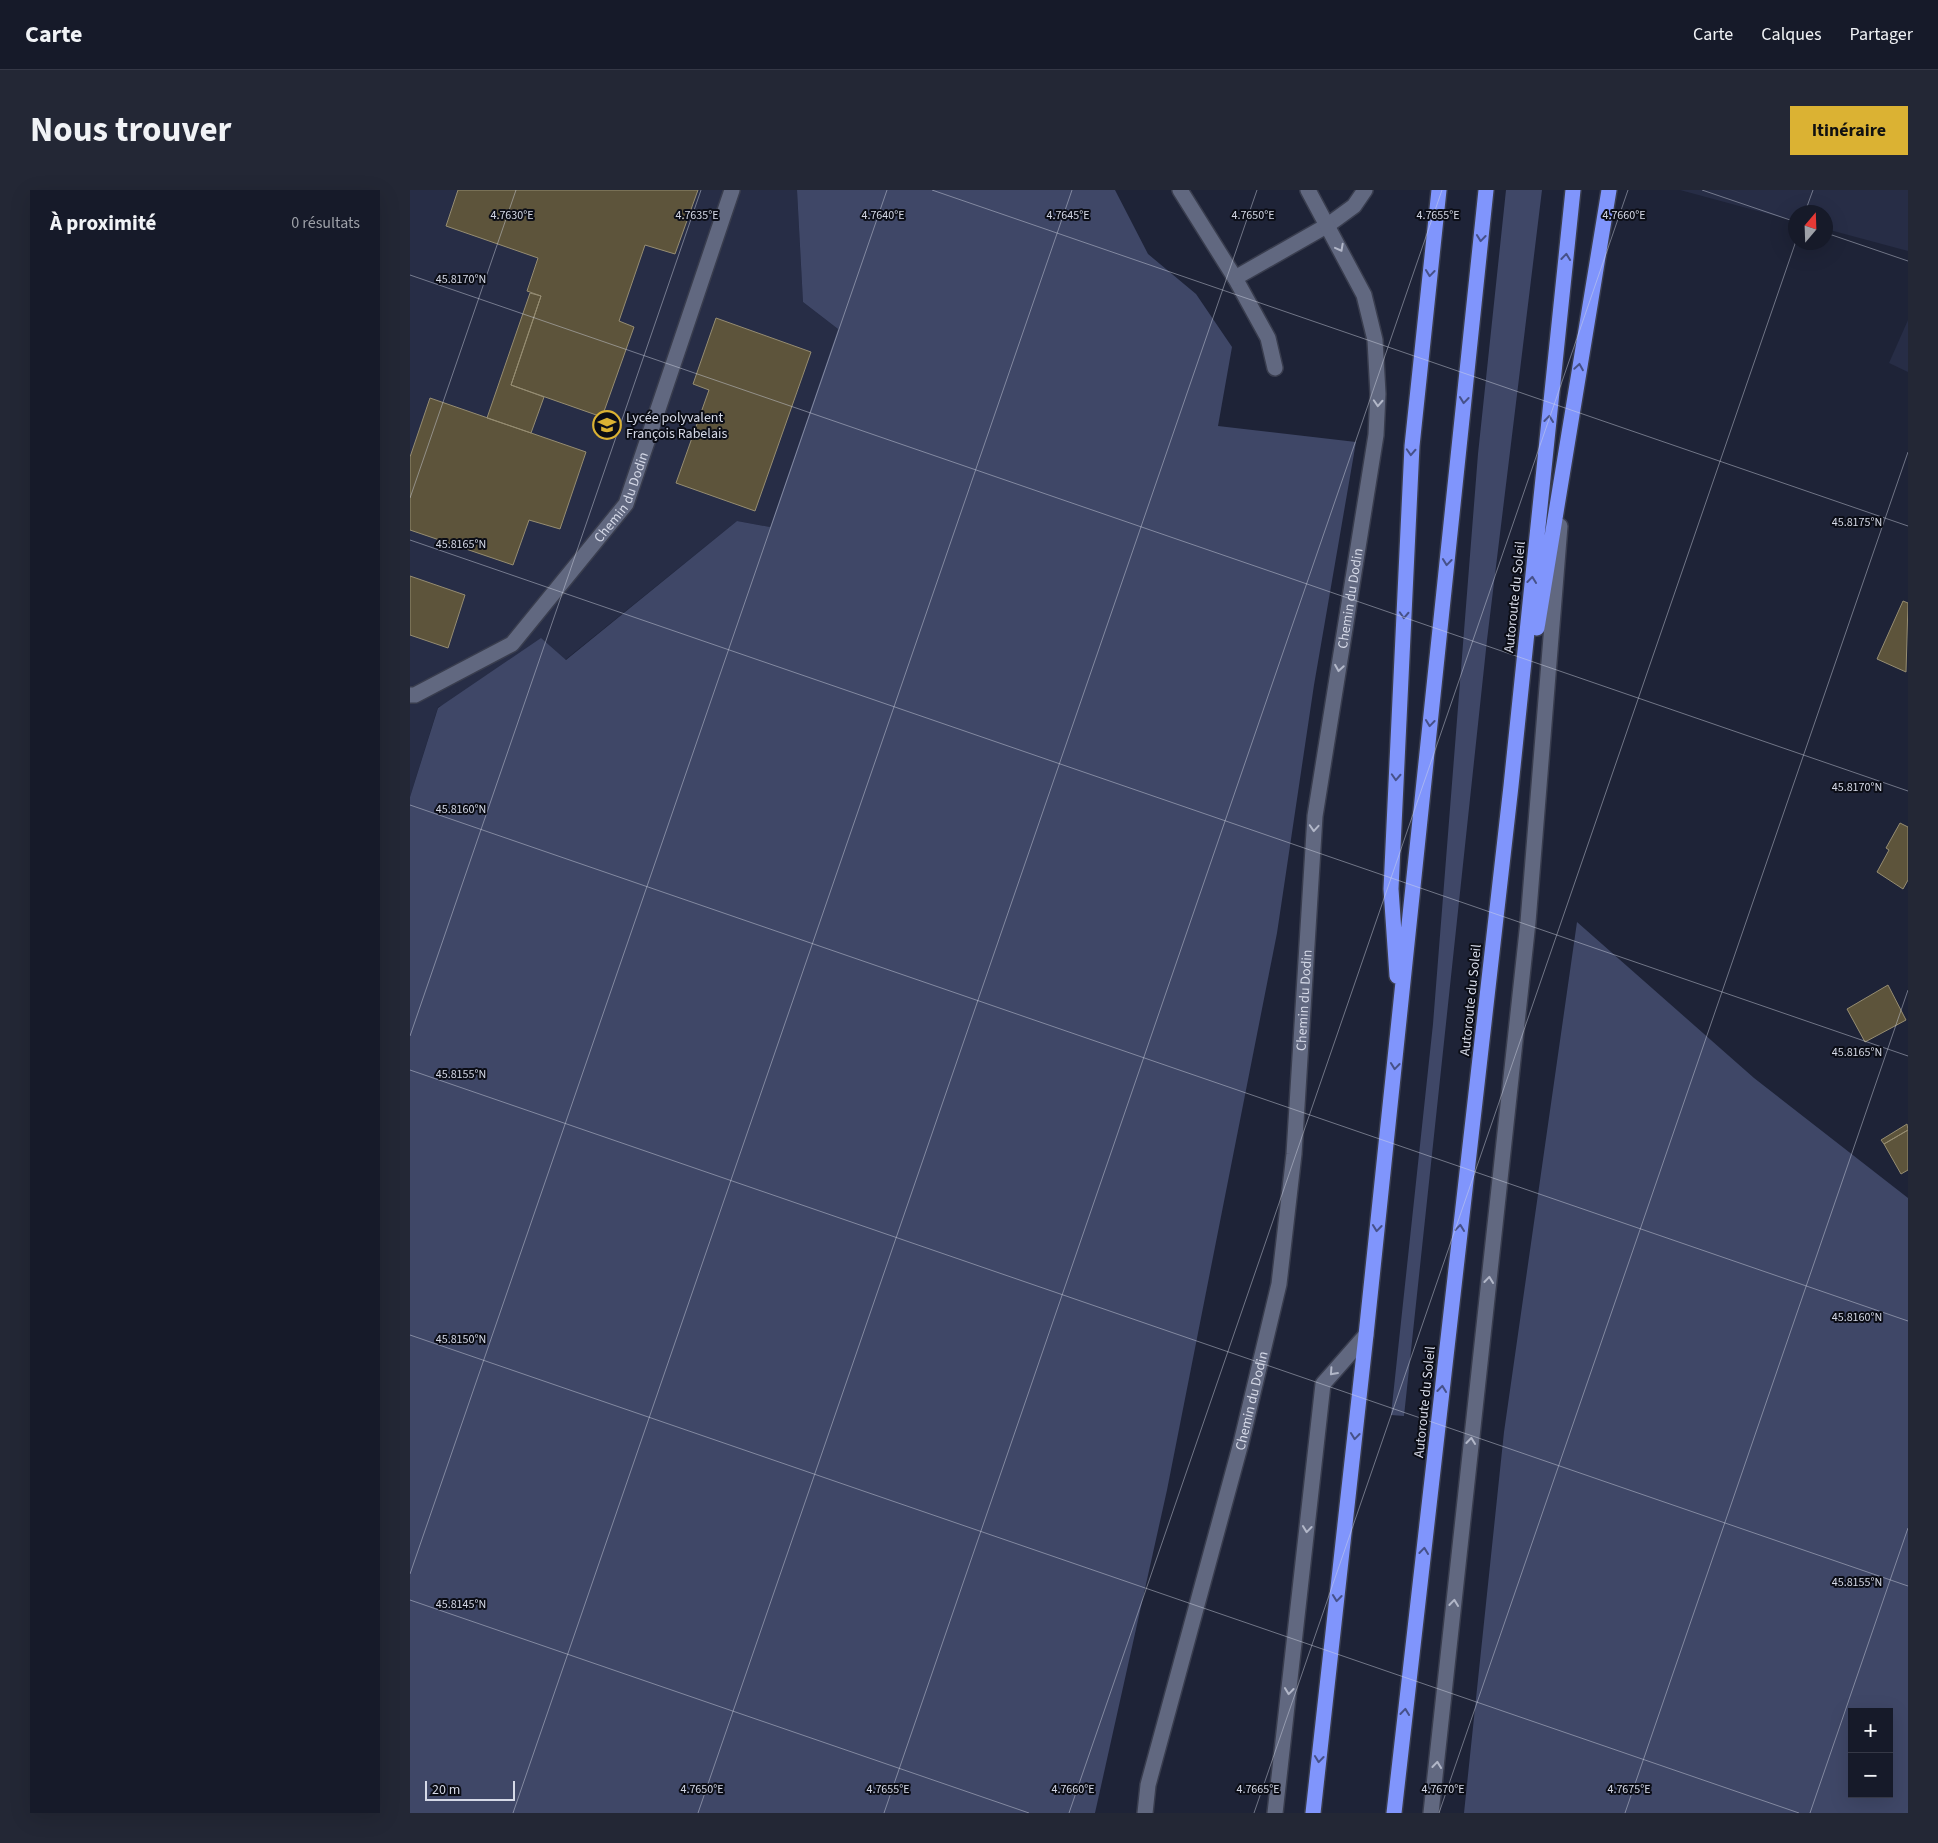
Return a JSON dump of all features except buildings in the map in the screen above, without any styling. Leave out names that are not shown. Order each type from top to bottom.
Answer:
[{"type":"highway","points":[[1400,1018],[1391,889],[1412,446],[1439,190]]},
{"type":"highway","points":[[1313,1813],[1400,1018],[1486,190]]},
{"type":"highway","name":"Autoroute du Soleil","points":[[1394,1813],[1511,786],[1573,190]]},
{"type":"highway","points":[[1511,786],[1609,190]]},
{"type":"street","name":"Chemin du Dodin","points":[[410,695],[415,695],[512,644],[626,504],[732,190]]},
{"type":"street","points":[[1180,190],[1235,278],[1268,338],[1275,368]]},
{"type":"street","name":"Chemin du Dodin","points":[[1145,1813],[1148,1785],[1241,1443],[1279,1284],[1294,1154],[1315,816],[1376,435],[1378,394],[1376,340],[1364,295],[1308,190]]},
{"type":"street","points":[[1235,278],[1328,225],[1354,206],[1365,190]]},
{"type":"street","points":[[1432,1813],[1528,922],[1566,450]]},
{"type":"street","points":[[1275,1813],[1323,1384],[1366,1335]]},
{"type":"shaded area","name":"Lycée polyvalent François Rabelais","points":[[410,190],[797,190],[803,302],[838,329],[770,527],[737,521],[565,660],[438,707],[410,797]]},
{"type":"shaded area","points":[[797,190],[1115,190],[1148,254],[1196,294],[1232,347],[1218,426],[1356,442],[1314,685],[1277,933],[1167,1490],[1095,1813],[410,1813],[410,797],[438,708],[541,638],[566,660],[737,521],[770,527],[838,329],[803,302]]},
{"type":"shaded area","points":[[1506,190],[1542,190],[1487,640],[1404,1416],[1391,1415],[1433,1024],[1478,454]]},
{"type":"shaded area","points":[[1680,190],[1908,190],[1908,251],[1833,231],[1833,205],[1788,205],[1788,219]]},
{"type":"shaded area","points":[[1908,320],[1908,372],[1889,363]]},
{"type":"shaded area","points":[[1577,922],[1754,1078],[1908,1198],[1908,1813],[1464,1813],[1504,1432]]},
{"type":"place","name":"Lycée polyvalent François Rabelais","points":[[607,425]]}]
